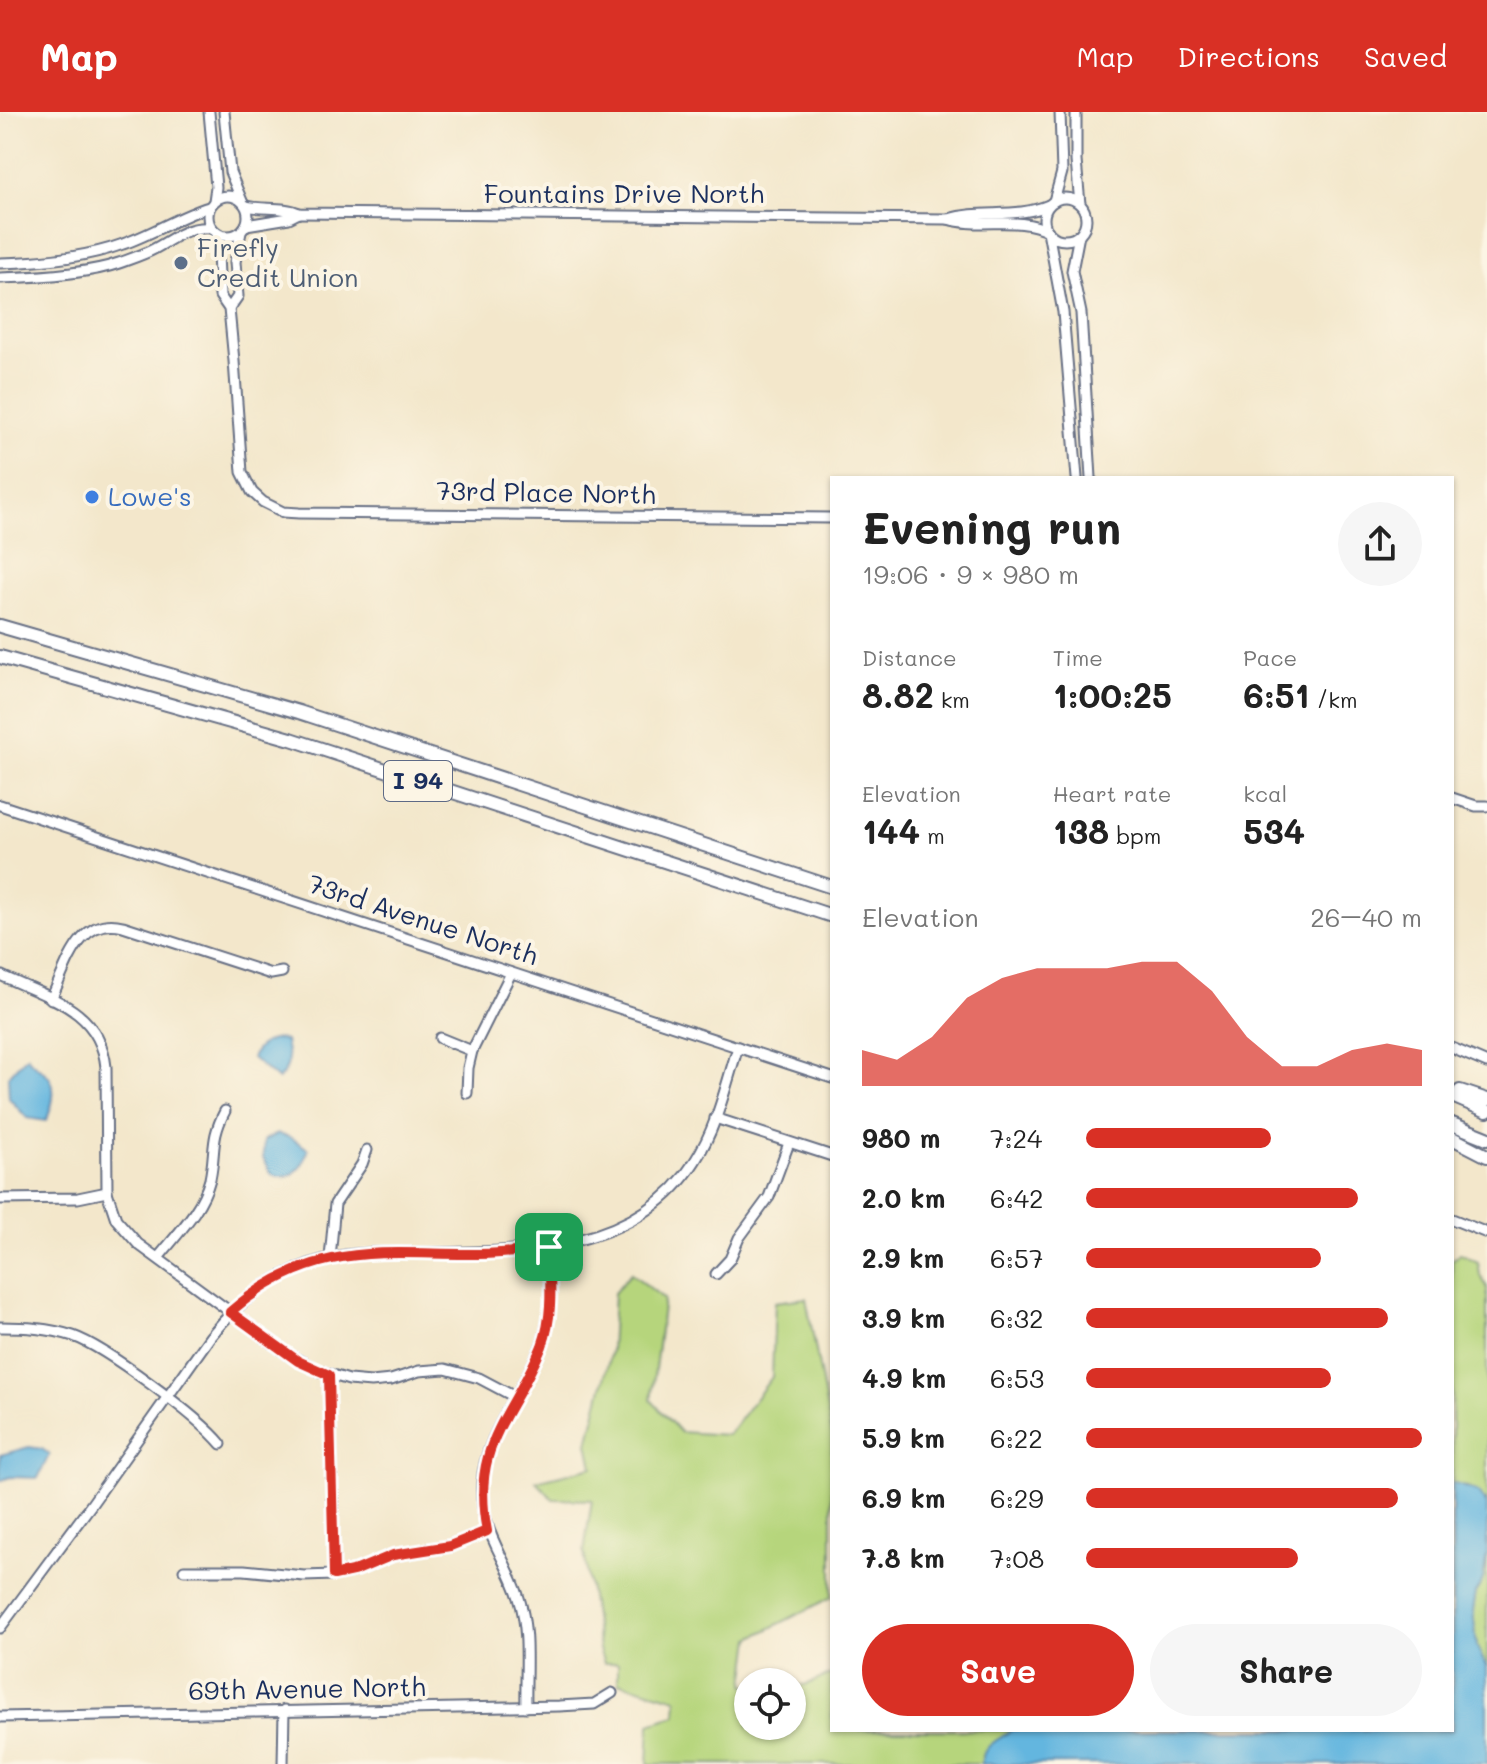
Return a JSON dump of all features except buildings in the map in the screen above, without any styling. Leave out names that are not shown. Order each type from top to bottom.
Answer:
[{"type":"highway","name":"I 94","points":[[0,625],[299,712],[830,886]]},
{"type":"highway","name":"I 94","points":[[0,657],[291,739],[830,915]]},
{"type":"highway","points":[[1454,1089],[1487,1100]]},
{"type":"highway","points":[[1454,1097],[1487,1111]]},
{"type":"highway","points":[[1454,1125],[1487,1138]]},
{"type":"highway","points":[[1454,1139],[1487,1156]]},
{"type":"street","points":[[209,112],[216,187],[207,218],[214,230],[220,296],[229,309],[238,296],[235,262],[248,219],[230,172],[224,112]]},
{"type":"street","points":[[1060,112],[1062,172],[1044,218],[1063,312],[1077,476]]},
{"type":"street","points":[[1076,112],[1076,161],[1080,204],[1086,222],[1079,235],[1072,271],[1082,325],[1091,476]]},
{"type":"street","points":[[0,263],[94,253],[126,244],[231,196],[244,204]]},
{"type":"street","points":[[1051,203],[1067,198],[1080,204]]},
{"type":"street","name":"Fountains Drive North","points":[[948,219],[963,215],[1024,213],[1051,203]]},
{"type":"street","name":"Fountains Drive North","points":[[244,204],[270,211],[289,208],[299,213],[948,219],[963,223],[1028,224],[1048,231]]},
{"type":"street","name":"Fountains Drive North","points":[[244,228],[299,213]]},
{"type":"street","points":[[0,278],[115,265],[195,227],[230,236],[244,228]]},
{"type":"street","points":[[1048,231],[1066,240],[1079,235]]},
{"type":"street","name":"73rd Place North","points":[[229,309],[242,472],[252,492],[263,502],[283,512],[830,518]]},
{"type":"street","points":[[1454,799],[1487,806]]},
{"type":"street","name":"73rd Avenue North","points":[[0,805],[830,1077]]},
{"type":"street","points":[[51,999],[83,935],[102,924],[123,926],[271,974],[282,972]]},
{"type":"street","points":[[467,1093],[472,1051],[511,973]]},
{"type":"street","points":[[0,975],[80,1014],[91,1025],[105,1052],[107,1192],[116,1219],[126,1233],[298,1361],[329,1375],[371,1382],[391,1380],[419,1371],[445,1369],[479,1378],[515,1397]]},
{"type":"street","points":[[440,1038],[472,1051]]},
{"type":"street","points":[[0,1628],[230,1312],[273,1280],[296,1268],[330,1258],[372,1253],[504,1252],[549,1247],[620,1225],[661,1198],[694,1163],[715,1118],[738,1047]]},
{"type":"street","points":[[1454,1049],[1487,1063]]},
{"type":"street","points":[[158,1258],[204,1196],[212,1164],[214,1131],[225,1111]]},
{"type":"street","points":[[715,1118],[830,1155]]},
{"type":"street","points":[[716,1274],[730,1259],[739,1238],[769,1197],[789,1143]]},
{"type":"street","points":[[330,1258],[335,1204],[362,1164],[367,1150]]},
{"type":"street","points":[[0,1199],[78,1198],[107,1192]]},
{"type":"street","points":[[1454,1220],[1487,1233]]},
{"type":"street","points":[[526,1707],[523,1612],[519,1597],[487,1531],[482,1493],[485,1462],[539,1352],[547,1329],[551,1296],[549,1247]]},
{"type":"street","points":[[0,1327],[43,1328],[77,1338],[166,1398],[210,1431],[221,1444]]},
{"type":"street","points":[[329,1375],[334,1575]]},
{"type":"street","points":[[184,1570],[334,1575],[357,1570],[393,1555],[450,1546],[487,1531]]},
{"type":"street","name":"69th Avenue North","points":[[0,1717],[526,1707],[594,1704],[612,1693]]},
{"type":"street","points":[[283,1764],[284,1710]]},
{"type":"green space","points":[[1460,1253],[1478,1262],[1480,1275],[1487,1287],[1487,1505],[1469,1487],[1454,1484],[1454,1258]]},
{"type":"green space","points":[[631,1273],[664,1299],[651,1400],[680,1432],[728,1435],[772,1377],[775,1302],[806,1298],[830,1424],[830,1598],[751,1638],[747,1668],[734,1668],[734,1740],[806,1740],[806,1684],[830,1675],[830,1732],[1010,1732],[982,1755],[982,1764],[648,1764],[650,1724],[676,1715],[677,1699],[618,1682],[618,1663],[604,1663],[599,1649],[584,1552],[592,1500],[553,1499],[536,1481],[593,1467],[588,1443],[611,1351],[614,1293]]},
{"type":"green space","points":[[1487,1554],[1487,1668],[1477,1647],[1473,1611]]},
{"type":"water","points":[[279,1039],[285,1041],[288,1062],[278,1080],[252,1058],[262,1044]]},
{"type":"water","points":[[27,1056],[52,1082],[53,1099],[46,1121],[27,1118],[9,1098],[8,1076]]},
{"type":"water","points":[[277,1134],[289,1137],[308,1149],[300,1167],[286,1176],[272,1175],[263,1158],[264,1140]]},
{"type":"water","points":[[29,1447],[42,1449],[49,1455],[38,1478],[10,1477],[0,1481],[0,1455]]},
{"type":"water","points":[[1454,1484],[1477,1491],[1487,1505],[1487,1554],[1473,1611],[1477,1647],[1487,1668],[1487,1764],[982,1764],[984,1752],[1009,1732],[1454,1732]]},
{"type":"place","name":"Firefly Credit Union","points":[[181,263]]},
{"type":"place","name":"Lowe's","points":[[92,497]]},
{"type":"route","points":[[549,1247],[551,1296],[547,1329],[535,1361],[485,1462],[482,1493],[487,1531],[458,1544],[393,1555],[357,1570],[334,1575],[329,1375],[298,1361],[230,1312],[273,1280],[296,1268],[330,1258],[372,1253],[504,1252],[549,1247]]}]
